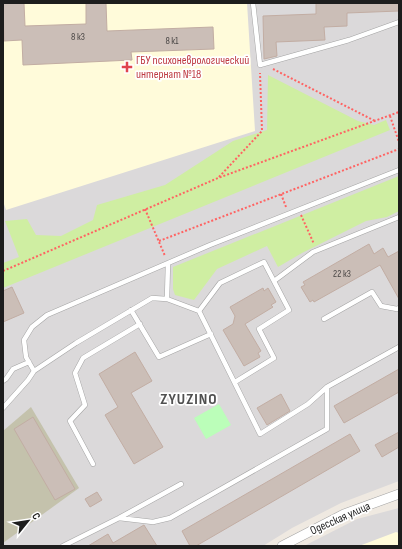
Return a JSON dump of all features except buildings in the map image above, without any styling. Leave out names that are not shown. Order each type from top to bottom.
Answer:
[{"type":"street","name":"Одесская улица","points":[[282,546],[344,514],[399,494]]},
{"type":"lane","points":[[253,3],[260,65],[349,40],[399,22]]},
{"type":"lane","points":[[34,371],[26,357],[24,340],[32,327],[47,315],[210,245],[399,170]]},
{"type":"lane","points":[[274,281],[317,251],[398,219]]},
{"type":"lane","points":[[198,310],[220,282],[264,262],[289,310],[259,329],[274,358],[235,382]]},
{"type":"lane","points":[[167,299],[168,264]]},
{"type":"lane","points":[[324,318],[372,292],[381,306],[397,309],[399,308]]},
{"type":"lane","points":[[3,408],[34,371],[76,343],[152,298],[167,299],[198,310],[260,434],[308,404],[327,387],[399,347]]},
{"type":"lane","points":[[131,310],[159,357],[211,334]]},
{"type":"lane","points":[[93,464],[70,421],[85,405],[75,373],[83,358],[140,324]]},
{"type":"lane","points":[[3,381],[13,369],[28,362]]},
{"type":"lane","points":[[119,518],[153,522],[170,518],[328,429],[327,387]]},
{"type":"lane","points":[[64,546],[181,484]]},
{"type":"path","points":[[265,64],[375,121]]},
{"type":"path","points":[[218,178],[262,131],[260,65]]},
{"type":"path","points":[[3,271],[218,178],[399,112]]},
{"type":"path","points":[[390,116],[399,142]]},
{"type":"path","points":[[159,241],[399,149]]},
{"type":"path","points":[[281,194],[286,207]]},
{"type":"path","points":[[145,209],[166,257]]},
{"type":"path","points":[[299,210],[317,251]]},
{"type":"shaded area","points":[[3,3],[399,3],[399,481],[341,503],[292,528],[263,546],[3,546]]},
{"type":"shaded area","name":"ГБУ психоневрологический интернат №18","points":[[3,3],[247,3],[255,131],[6,210],[3,201]]},
{"type":"shaded area","points":[[31,407],[79,488],[3,543],[3,431]]},
{"type":"shaded area","points":[[399,508],[399,546],[304,546],[357,519]]},
{"type":"shaded area","points":[[396,532],[399,533],[399,546],[359,546]]},
{"type":"green space","points":[[268,75],[358,121],[374,125],[386,120],[390,130],[3,288],[3,263],[19,257],[5,221],[27,219],[36,235],[61,236],[93,220],[97,205],[165,185],[233,141],[267,130]]},
{"type":"green space","points":[[399,176],[399,211],[387,217],[366,221],[302,253],[278,267],[267,246],[217,269],[194,300],[175,295],[173,289],[173,267]]},
{"type":"green space","points":[[219,404],[231,425],[206,439],[194,418]]},
{"type":"place","name":"ГБУ психоневрологический интернат №18","points":[[127,67]]},
{"type":"district","name":"ZYUZINO","points":[[189,398]]}]
